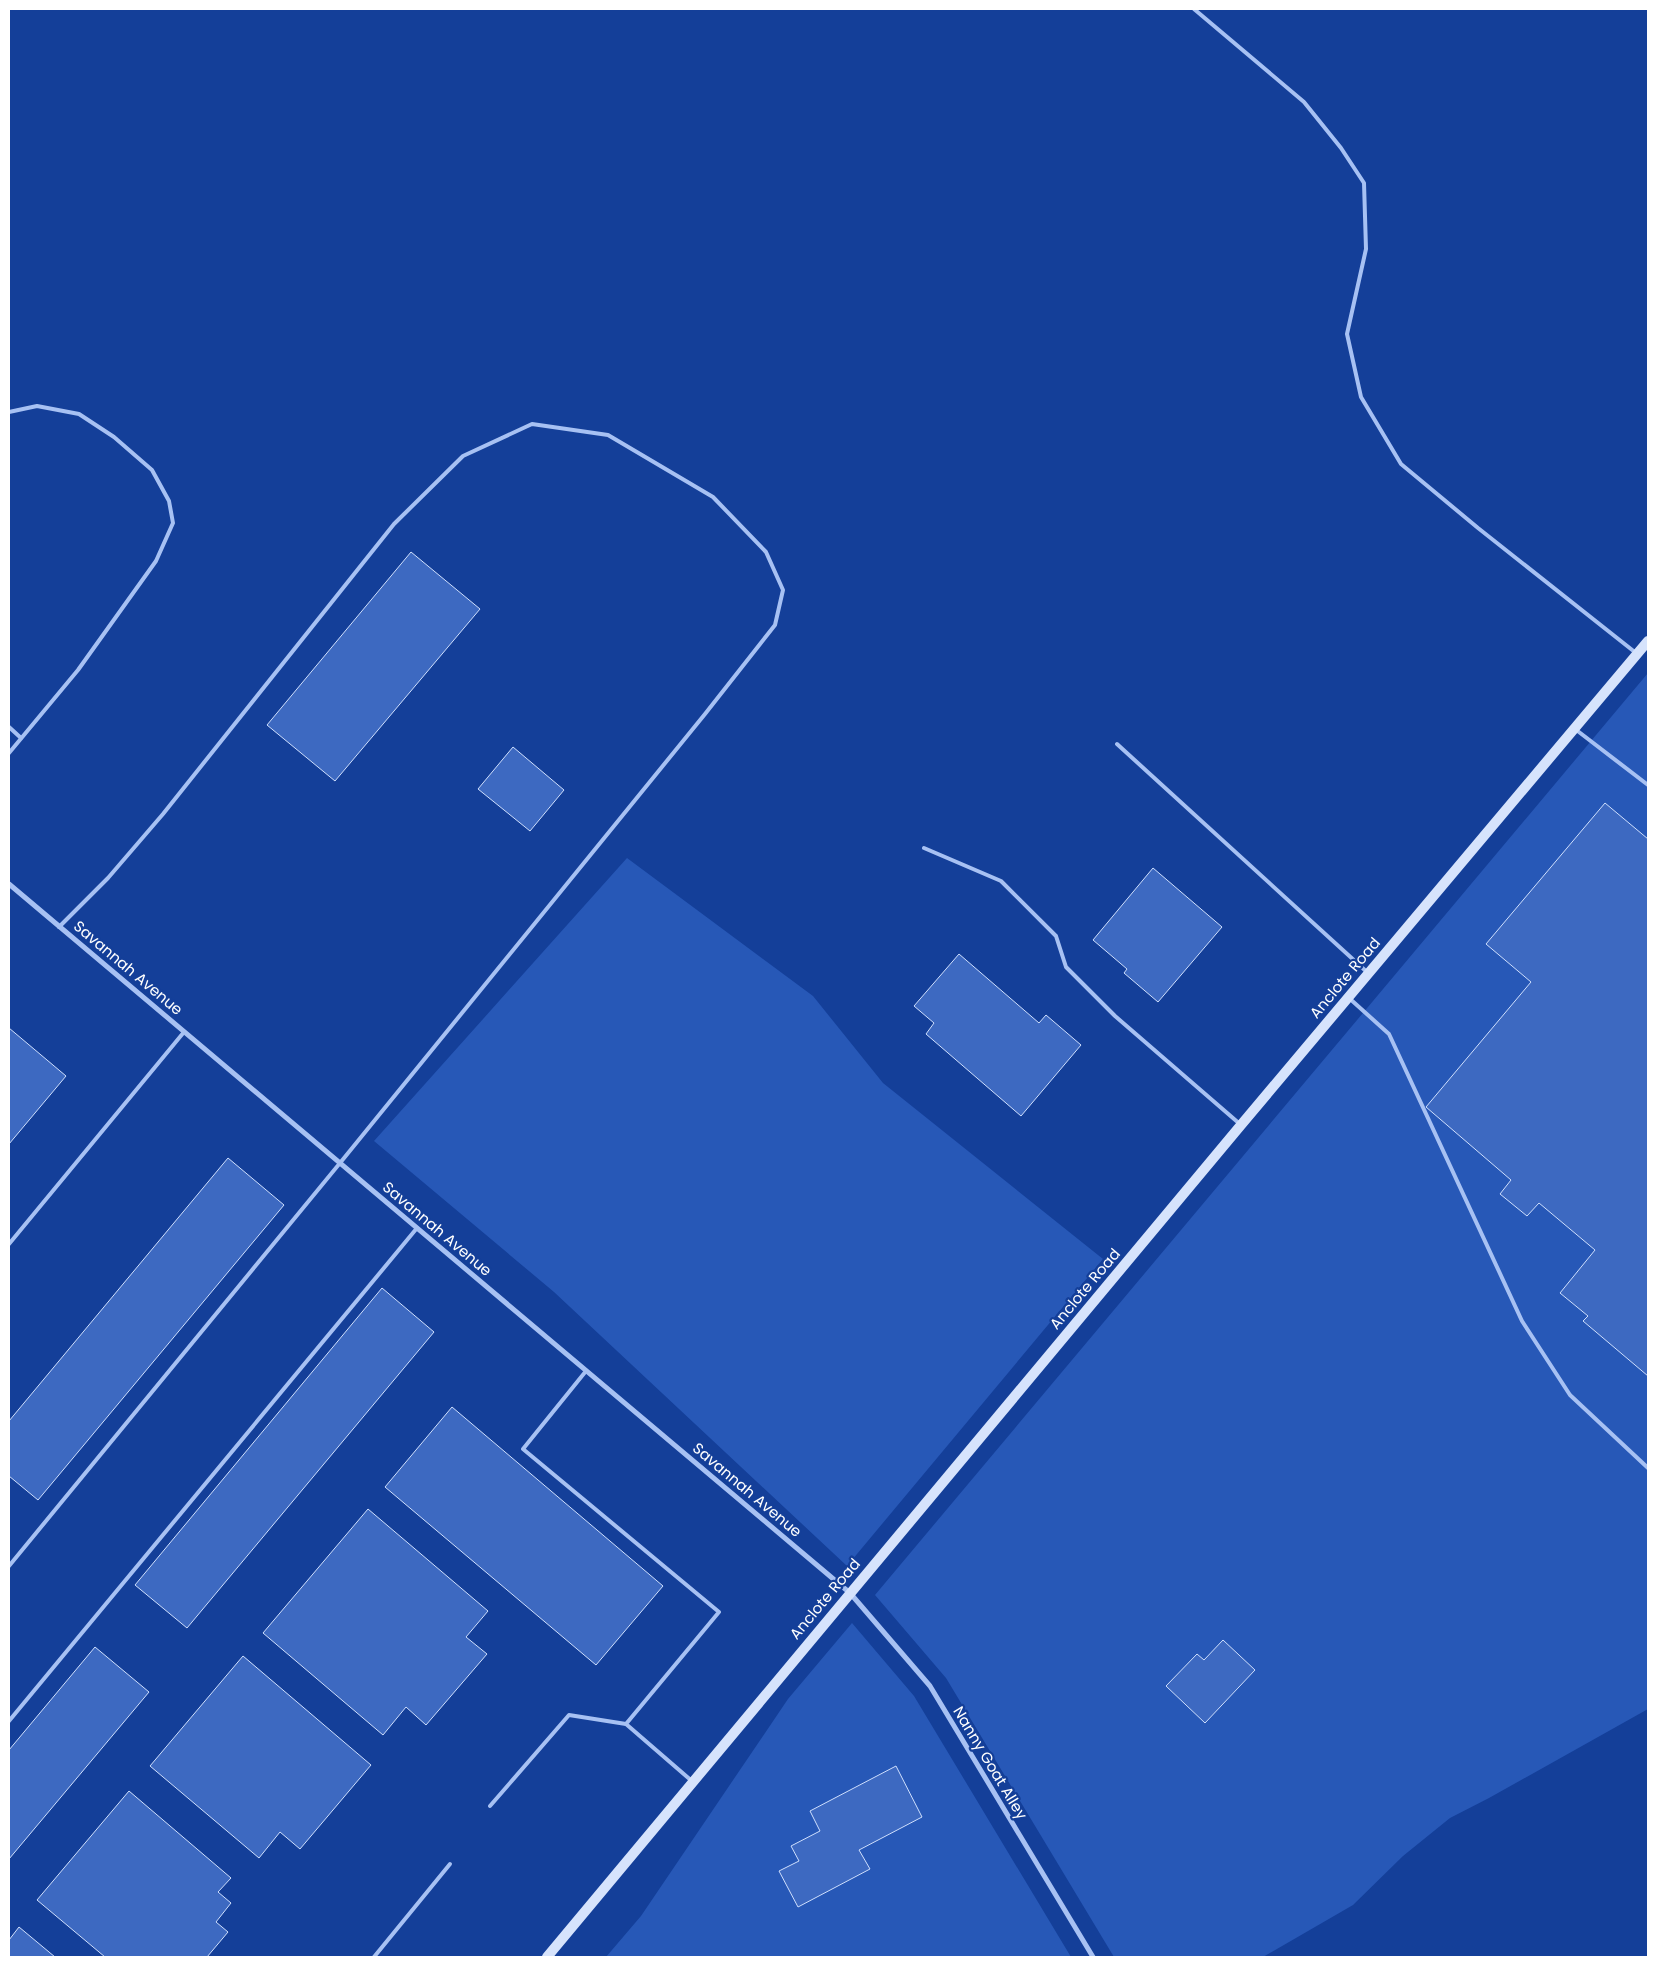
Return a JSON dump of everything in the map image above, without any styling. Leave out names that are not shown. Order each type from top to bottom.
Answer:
[{"type":"street","name":"Anclote Road","points":[[547,1957],[1368,973],[1648,641]]},
{"type":"street","name":"Savannah Avenue","points":[[9,884],[850,1593]]},
{"type":"street","name":"Nanny Goat Alley","points":[[850,1593],[930,1686],[1093,1957]]},
{"type":"lane","points":[[1194,9],[1304,102],[1341,148],[1364,183],[1366,249],[1347,334],[1361,397],[1401,464],[1478,528],[1638,654]]},
{"type":"lane","points":[[9,412],[37,406],[79,414],[114,437],[152,470],[170,501],[173,523],[156,561],[78,670],[9,754]]},
{"type":"lane","points":[[9,1566],[340,1163],[705,714],[775,625],[783,590],[766,552],[713,497],[608,435],[532,424],[463,456],[394,524],[162,814],[108,878],[59,926]]},
{"type":"lane","points":[[9,727],[22,738]]},
{"type":"lane","points":[[1575,729],[1648,786]]},
{"type":"lane","points":[[1117,744],[1368,973]]},
{"type":"lane","points":[[924,848],[1001,881],[1056,936],[1066,968],[1115,1016],[1241,1125]]},
{"type":"lane","points":[[1348,997],[1388,1034],[1527,1329],[1570,1395],[1648,1468]]},
{"type":"lane","points":[[9,1244],[184,1032]]},
{"type":"lane","points":[[9,1721],[417,1228]]},
{"type":"lane","points":[[586,1371],[523,1449],[719,1612],[626,1724]]},
{"type":"lane","points":[[490,1806],[569,1716],[626,1724],[692,1782]]},
{"type":"lane","points":[[374,1957],[450,1864]]},
{"type":"shaded area","points":[[1648,673],[1648,1709],[1450,1818],[1403,1856],[1353,1905],[1263,1957],[1114,1957],[946,1678],[875,1595]]},
{"type":"shaded area","points":[[627,858],[813,996],[883,1083],[1103,1259],[847,1566],[554,1292],[374,1141]]},
{"type":"shaded area","points":[[852,1623],[914,1696],[1071,1957],[606,1957],[641,1916],[788,1699]]},
{"type":"building","points":[[411,552],[480,609],[335,781],[267,725]]},
{"type":"building","points":[[513,747],[564,790],[530,831],[478,789]]},
{"type":"building","points":[[1605,803],[1648,839],[1648,1376],[1583,1321],[1588,1316],[1560,1293],[1595,1250],[1539,1203],[1527,1216],[1500,1194],[1511,1180],[1426,1107],[1531,982],[1486,944]]},
{"type":"building","points":[[1153,868],[1222,927],[1158,1002],[1124,973],[1127,969],[1093,940]]},
{"type":"building","points":[[959,954],[1039,1023],[1046,1015],[1081,1045],[1021,1116],[926,1034],[934,1023],[914,1006]]},
{"type":"building","points":[[9,1028],[66,1076],[9,1144]]},
{"type":"building","points":[[228,1158],[284,1205],[38,1500],[9,1476],[9,1421]]},
{"type":"building","points":[[382,1288],[434,1332],[187,1628],[135,1585]]},
{"type":"building","points":[[452,1407],[663,1586],[596,1665],[385,1487]]},
{"type":"building","points":[[368,1509],[488,1611],[466,1637],[487,1654],[426,1725],[406,1707],[383,1735],[263,1633]]},
{"type":"building","points":[[1223,1640],[1255,1670],[1205,1723],[1166,1686],[1197,1654],[1204,1660]]},
{"type":"building","points":[[95,1647],[149,1692],[9,1859],[9,1750]]},
{"type":"building","points":[[243,1656],[371,1765],[300,1849],[280,1832],[259,1858],[150,1766]]},
{"type":"building","points":[[896,1766],[922,1817],[859,1850],[870,1869],[798,1907],[779,1871],[799,1861],[791,1846],[820,1831],[810,1811]]},
{"type":"building","points":[[129,1791],[231,1878],[218,1892],[231,1903],[216,1922],[228,1932],[207,1957],[105,1957],[37,1900]]},
{"type":"building","points":[[19,1927],[55,1957],[9,1957],[9,1940]]}]
